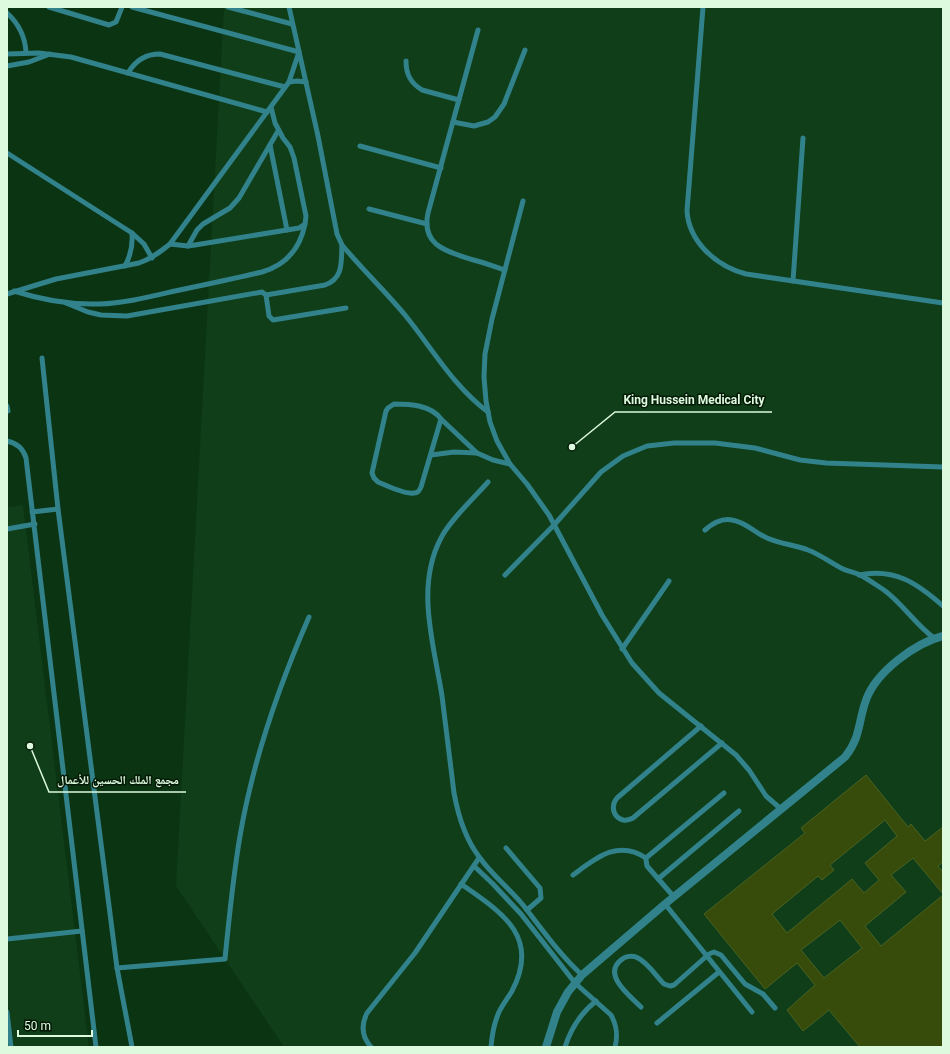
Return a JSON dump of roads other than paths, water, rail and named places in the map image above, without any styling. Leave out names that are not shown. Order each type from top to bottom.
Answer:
[{"type":"street","points":[[546,1047],[558,1012],[575,983],[582,975],[838,762],[850,750],[858,736],[866,701],[874,684],[880,676],[917,646],[934,638],[943,636]]},
{"type":"lane","points":[[49,7],[109,25],[116,22],[122,7]]},
{"type":"lane","points":[[132,7],[299,52]]},
{"type":"lane","points":[[228,7],[292,24]]},
{"type":"lane","points":[[289,7],[338,234],[342,245],[404,315],[459,386],[472,400],[488,412]]},
{"type":"lane","points":[[703,7],[687,210],[689,225],[700,244],[713,258],[728,268],[750,275],[943,303]]},
{"type":"lane","points":[[7,13],[19,26],[23,35],[26,52]]},
{"type":"lane","points":[[478,30],[428,213],[427,224],[433,240],[443,250],[505,270]]},
{"type":"lane","points":[[453,122],[474,126],[488,122],[495,117],[504,104],[525,50]]},
{"type":"lane","points":[[7,54],[26,52],[71,57],[267,112]]},
{"type":"lane","points":[[7,294],[56,279],[139,263],[152,258],[170,244],[289,82],[299,52]]},
{"type":"lane","points":[[7,66],[29,62],[51,54]]},
{"type":"lane","points":[[128,73],[134,64],[143,58],[154,54],[160,54],[285,87]]},
{"type":"lane","points":[[406,62],[407,73],[417,87],[422,90],[459,100]]},
{"type":"lane","points":[[289,82],[306,82]]},
{"type":"lane","points":[[13,291],[30,296],[64,302],[98,304],[132,300],[270,270],[285,261],[294,252],[300,241],[306,216],[294,158],[290,147],[278,131],[271,106]]},
{"type":"lane","points":[[188,246],[194,234],[203,224],[224,212],[235,203],[278,131]]},
{"type":"lane","points":[[793,281],[802,138]]},
{"type":"lane","points":[[270,145],[286,230]]},
{"type":"lane","points":[[360,146],[441,168]]},
{"type":"lane","points":[[7,152],[132,233],[144,244],[152,258]]},
{"type":"lane","points":[[523,201],[492,319],[485,354],[484,377],[488,412],[497,441],[510,464],[535,494],[554,525],[602,615],[632,663],[659,693],[722,743],[743,762],[766,796],[781,809]]},
{"type":"lane","points":[[369,209],[427,224]]},
{"type":"lane","points":[[170,244],[188,246],[299,228],[305,224]]},
{"type":"lane","points":[[125,266],[132,247],[132,233]]},
{"type":"lane","points":[[64,302],[82,310],[101,315],[127,316],[260,292],[264,292],[266,295],[326,285],[334,281],[341,268],[342,245]]},
{"type":"lane","points":[[266,295],[269,316],[273,320],[346,308]]},
{"type":"lane","points":[[42,358],[58,509],[117,968],[132,1047]]},
{"type":"lane","points":[[442,419],[421,487],[418,492],[409,493],[378,482],[374,478],[372,473],[386,411],[391,406],[398,404],[428,408],[436,412],[478,453],[493,460],[510,464]]},
{"type":"lane","points":[[7,441],[16,444],[24,454],[34,524],[96,1047]]},
{"type":"lane","points":[[505,575],[554,525],[592,482],[612,463],[635,450],[660,444],[694,442],[755,448],[800,460],[826,463],[943,467]]},
{"type":"lane","points":[[431,455],[454,452],[478,453]]},
{"type":"lane","points":[[488,482],[449,526],[442,538],[432,563],[428,590],[429,615],[442,696],[454,793],[461,820],[469,840],[480,858],[527,910],[561,954],[582,975]]},
{"type":"lane","points":[[32,512],[58,509]]},
{"type":"lane","points":[[705,530],[715,522],[721,520],[739,521],[765,537],[810,550],[842,569],[859,574],[884,590],[920,627],[934,638]]},
{"type":"lane","points":[[7,529],[34,524]]},
{"type":"lane","points":[[859,574],[880,572],[900,576],[918,586],[943,606]]},
{"type":"lane","points":[[622,649],[670,581]]},
{"type":"lane","points":[[117,968],[225,959],[241,828],[255,768],[274,704],[310,617]]},
{"type":"lane","points":[[701,726],[614,801],[612,808],[615,816],[622,820],[633,818],[722,743]]},
{"type":"lane","points":[[646,858],[724,793]]},
{"type":"lane","points":[[658,879],[739,811]]},
{"type":"lane","points":[[506,848],[542,891],[541,898],[527,910]]},
{"type":"lane","points":[[573,875],[598,857],[617,850],[630,850],[641,854],[646,858],[646,863],[674,897]]},
{"type":"lane","points":[[371,1047],[367,1042],[363,1030],[364,1019],[367,1013],[415,953],[480,858]]},
{"type":"lane","points":[[474,866],[521,914],[575,983],[611,1015],[615,1022],[617,1038],[614,1047]]},
{"type":"lane","points":[[461,884],[494,907],[507,919],[516,932],[521,948],[521,963],[518,978],[512,992],[496,1018],[493,1028],[491,1047]]},
{"type":"lane","points":[[666,904],[752,1012]]},
{"type":"lane","points":[[7,939],[82,931]]},
{"type":"lane","points":[[641,1007],[616,980],[615,968],[622,958],[630,956],[638,958],[664,984],[670,986],[675,984],[707,956],[714,952],[719,953],[744,984],[763,994],[775,1008]]},
{"type":"lane","points":[[657,1023],[719,972]]},
{"type":"lane","points":[[566,1047],[571,1031],[576,1022],[596,1001]]},
{"type":"lane","points":[[7,1012],[12,1047]]},
{"type":"place","name":"King Hussein Medical City","points":[[572,447]]},
{"type":"place","name":"مجمع الملك الحسين للأعمال","points":[[30,746]]}]
